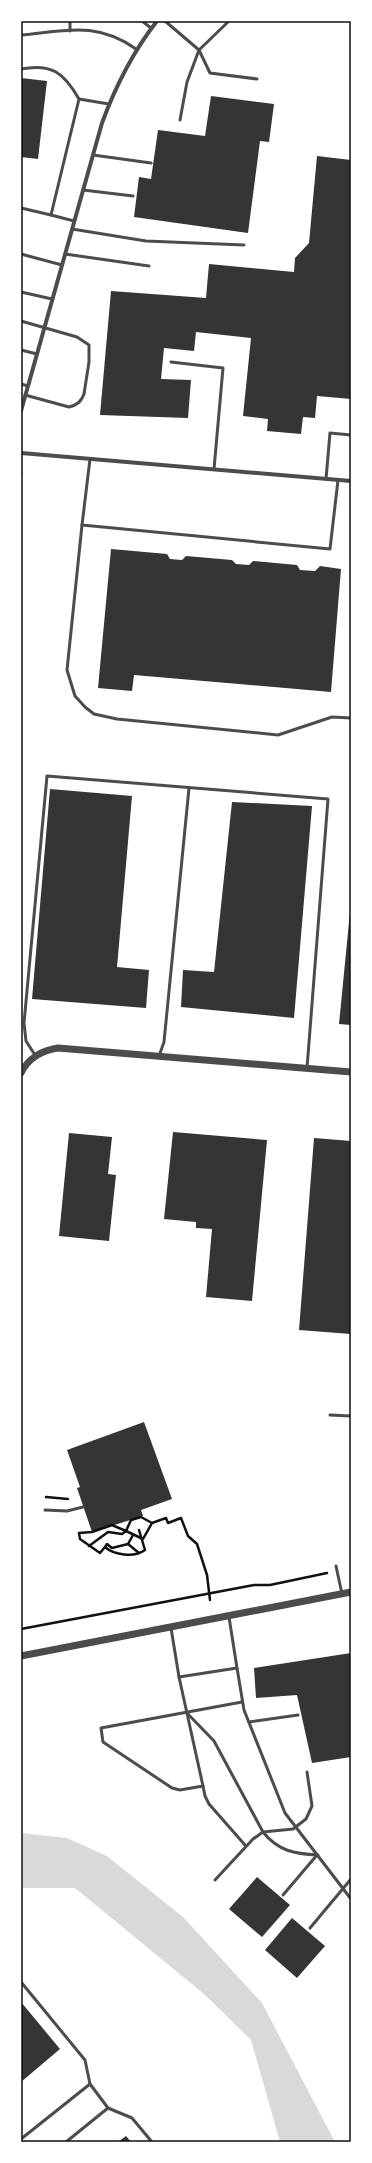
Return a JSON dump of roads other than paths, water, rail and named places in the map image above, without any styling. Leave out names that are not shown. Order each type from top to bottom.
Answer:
[{"type":"street","points":[[21,411],[93,154],[109,104],[120,77],[136,49],[157,21]]},
{"type":"street","points":[[21,453],[351,481]]},
{"type":"street","points":[[21,1073],[36,1056],[44,1051],[58,1048],[351,1072]]},
{"type":"street","points":[[21,1656],[229,1617],[351,1592]]},
{"type":"lane","points":[[70,21],[70,30]]},
{"type":"lane","points":[[142,21],[151,28]]},
{"type":"lane","points":[[165,21],[199,50],[210,73],[256,79]]},
{"type":"lane","points":[[180,120],[187,82],[199,50],[229,21]]},
{"type":"lane","points":[[21,35],[70,30],[102,31],[117,37],[136,49]]},
{"type":"lane","points":[[21,69],[41,67],[59,73],[70,83],[79,98],[51,215]]},
{"type":"lane","points":[[79,98],[109,104]]},
{"type":"lane","points":[[93,154],[151,163]]},
{"type":"lane","points":[[83,190],[133,196]]},
{"type":"lane","points":[[21,208],[74,221]]},
{"type":"lane","points":[[72,229],[146,241],[244,245]]},
{"type":"lane","points":[[21,254],[62,264]]},
{"type":"lane","points":[[65,254],[149,266]]},
{"type":"lane","points":[[21,292],[52,299]]},
{"type":"lane","points":[[21,321],[78,337],[89,345],[89,362],[84,394],[81,400],[69,407],[25,395]]},
{"type":"lane","points":[[21,350],[37,354]]},
{"type":"lane","points":[[172,362],[223,368],[214,469]]},
{"type":"lane","points":[[21,384],[28,386]]},
{"type":"lane","points":[[326,479],[330,433],[351,435]]},
{"type":"lane","points":[[90,459],[66,670],[75,696],[94,714],[117,719],[278,735],[332,717],[351,718]]},
{"type":"lane","points":[[82,525],[330,549],[338,480]]},
{"type":"lane","points":[[36,1056],[27,1045],[24,1034],[24,1023],[47,776],[328,798],[307,1068]]},
{"type":"lane","points":[[158,1056],[164,1042],[189,788]]},
{"type":"lane","points":[[330,1415],[351,1416]]},
{"type":"lane","points":[[45,1510],[67,1511],[83,1507]]},
{"type":"lane","points":[[336,1566],[342,1594]]},
{"type":"lane","points":[[229,1617],[242,1702],[285,1813],[351,1899]]},
{"type":"lane","points":[[171,1628],[185,1711],[205,1796],[245,1845]]},
{"type":"lane","points":[[179,1677],[237,1668]]},
{"type":"lane","points":[[202,1786],[180,1790],[172,1788],[103,1742],[101,1728],[185,1711],[242,1702]]},
{"type":"lane","points":[[185,1711],[214,1741],[263,1832],[270,1842],[290,1852],[318,1855]]},
{"type":"lane","points":[[249,1722],[298,1716]]},
{"type":"lane","points":[[215,1880],[245,1845],[263,1832],[297,1827],[306,1819],[312,1806],[307,1772]]},
{"type":"lane","points":[[283,1895],[318,1855]]},
{"type":"lane","points":[[310,1928],[351,1879]]},
{"type":"lane","points":[[21,1982],[85,2060],[90,2084],[108,2108],[132,2118],[152,2142]]},
{"type":"lane","points":[[21,2139],[90,2084]]},
{"type":"lane","points":[[66,2142],[108,2108]]}]
